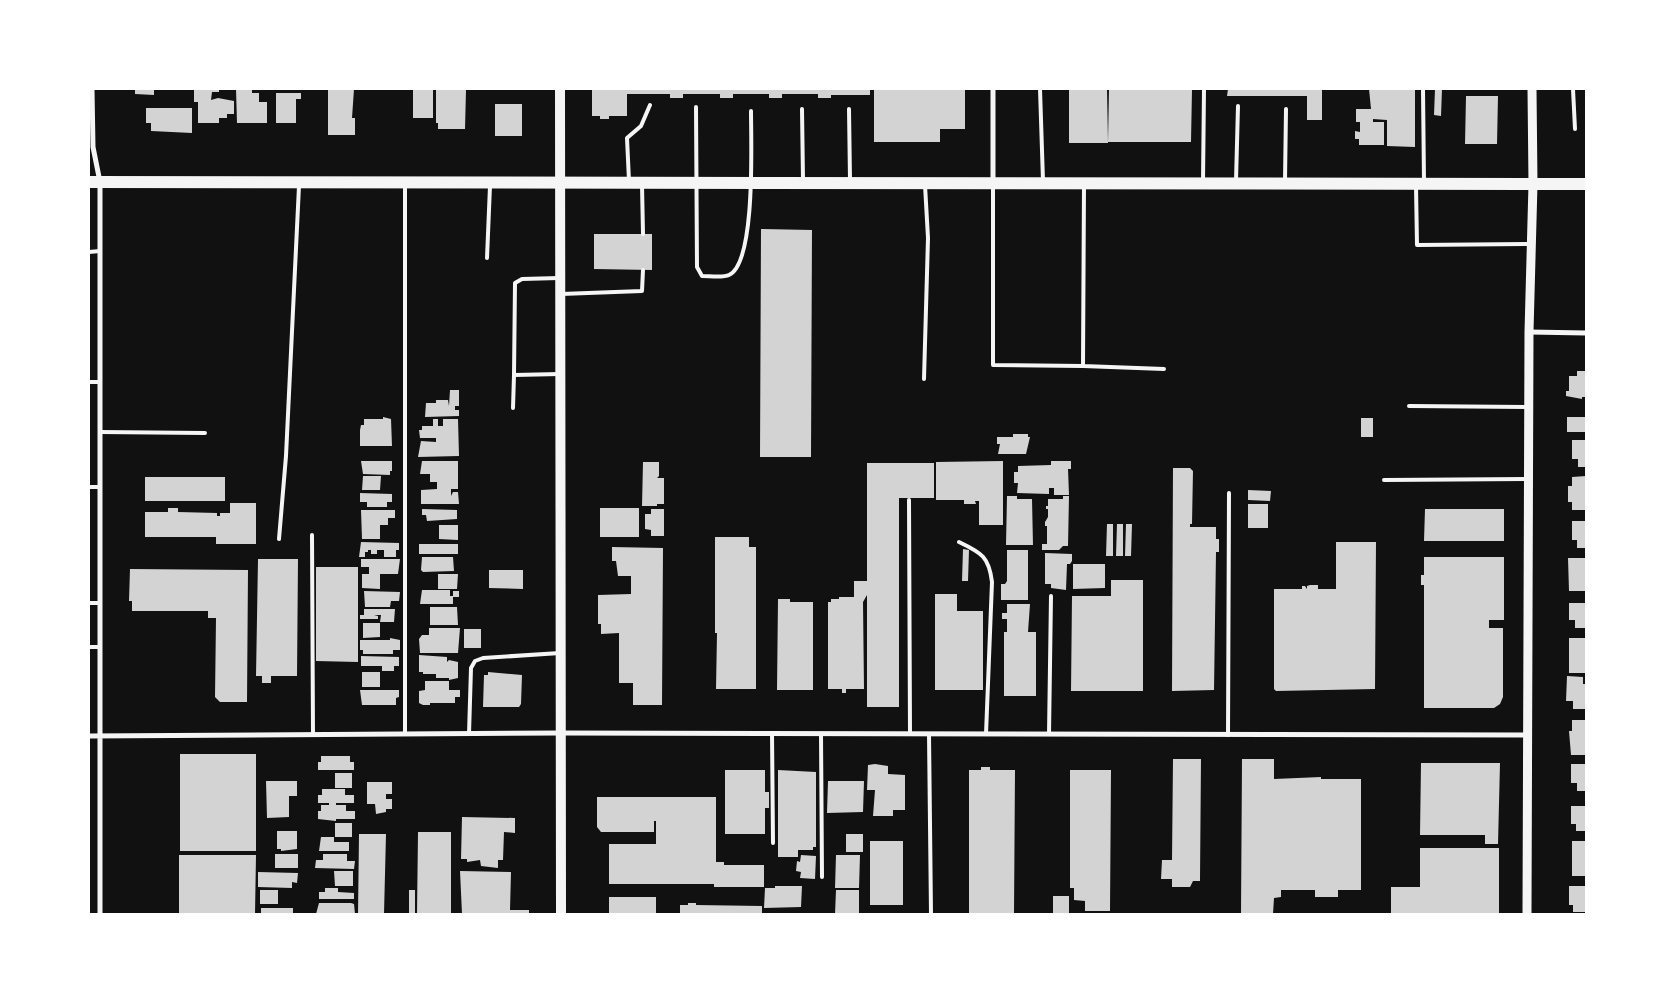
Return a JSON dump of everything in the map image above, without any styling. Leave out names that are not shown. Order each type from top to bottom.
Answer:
[{"type":"main road","points":[[560,89],[562,914]]},
{"type":"main road","points":[[94,182],[404,184],[1586,184]]},
{"type":"street","points":[[92,89],[94,182],[100,252],[100,914]]},
{"type":"street","points":[[993,89],[993,183]]},
{"type":"street","points":[[1528,914],[1529,332],[1533,184],[1532,89]]},
{"type":"street","points":[[1529,332],[1586,333]]},
{"type":"street","points":[[89,736],[562,733],[1529,736]]},
{"type":"lane","points":[[1040,89],[1043,183]]},
{"type":"lane","points":[[1203,184],[1204,89]]},
{"type":"lane","points":[[1423,89],[1417,244],[1531,244]]},
{"type":"lane","points":[[1573,89],[1575,129]]},
{"type":"lane","points":[[643,234],[627,138],[634,130],[641,126],[650,105]]},
{"type":"lane","points":[[1236,184],[1238,106]]},
{"type":"lane","points":[[696,107],[697,267],[702,276],[728,276],[739,266],[744,254],[748,228],[751,111]]},
{"type":"lane","points":[[802,109],[802,183]]},
{"type":"lane","points":[[849,109],[850,183]]},
{"type":"lane","points":[[1285,184],[1286,109]]},
{"type":"lane","points":[[279,539],[286,456],[299,183]]},
{"type":"lane","points":[[924,183],[928,238],[924,379]]},
{"type":"lane","points":[[993,183],[993,365],[1164,369]]},
{"type":"lane","points":[[404,184],[405,735]]},
{"type":"lane","points":[[488,258],[490,184]]},
{"type":"lane","points":[[1083,366],[1084,184]]},
{"type":"lane","points":[[89,252],[100,252]]},
{"type":"lane","points":[[561,294],[642,291],[643,270]]},
{"type":"lane","points":[[513,408],[515,283],[522,279],[561,278]]},
{"type":"lane","points":[[514,375],[561,374]]},
{"type":"lane","points":[[89,382],[100,382]]},
{"type":"lane","points":[[1410,406],[1529,407]]},
{"type":"lane","points":[[100,432],[205,433]]},
{"type":"lane","points":[[1384,480],[1529,479]]},
{"type":"lane","points":[[89,486],[100,486]]},
{"type":"lane","points":[[1228,735],[1229,493]]},
{"type":"lane","points":[[909,500],[910,734]]},
{"type":"lane","points":[[312,535],[313,735]]},
{"type":"lane","points":[[960,542],[980,552],[990,565],[992,582],[986,734]]},
{"type":"lane","points":[[1049,734],[1051,596]]},
{"type":"lane","points":[[89,603],[100,603]]},
{"type":"lane","points":[[89,647],[100,647]]},
{"type":"lane","points":[[469,734],[471,668],[475,661],[483,658],[562,653]]},
{"type":"lane","points":[[772,734],[773,843]]},
{"type":"lane","points":[[821,734],[822,877]]},
{"type":"lane","points":[[929,734],[931,914]]},
{"type":"building","points":[[135,89],[154,89],[154,95],[135,94]]},
{"type":"building","points":[[194,89],[219,89],[219,92],[212,92],[211,100],[218,98],[234,101],[234,114],[227,114],[227,118],[219,118],[219,123],[198,123],[198,102],[194,102]]},
{"type":"building","points":[[236,89],[252,89],[252,93],[259,93],[259,102],[267,102],[267,123],[237,123]]},
{"type":"building","points":[[328,89],[354,89],[352,118],[355,118],[355,135],[328,135]]},
{"type":"building","points":[[413,89],[433,89],[433,118],[413,118]]},
{"type":"building","points":[[592,89],[870,89],[870,95],[831,95],[831,98],[818,98],[818,94],[782,94],[782,98],[769,98],[769,94],[733,94],[733,98],[720,98],[720,94],[683,94],[683,98],[670,98],[670,94],[627,94],[627,116],[609,116],[609,119],[600,119],[600,116],[592,116]]},
{"type":"building","points":[[874,89],[965,89],[965,129],[940,129],[940,142],[874,142]]},
{"type":"building","points":[[1069,89],[1107,89],[1108,143],[1069,143]]},
{"type":"building","points":[[1109,89],[1192,89],[1191,142],[1108,142]]},
{"type":"building","points":[[1228,89],[1322,89],[1322,120],[1307,120],[1307,96],[1227,96]]},
{"type":"building","points":[[1369,89],[1415,89],[1415,147],[1387,146],[1387,120],[1373,119],[1373,122],[1384,122],[1384,145],[1359,145],[1359,139],[1355,139],[1355,131],[1360,132],[1360,122],[1356,122],[1356,109],[1371,109]]},
{"type":"building","points":[[1435,89],[1442,89],[1441,116],[1434,115]]},
{"type":"building","points":[[436,90],[466,90],[465,129],[438,129],[438,123],[436,123]]},
{"type":"building","points":[[276,93],[301,93],[301,99],[296,99],[296,123],[276,123]]},
{"type":"building","points":[[1466,96],[1498,96],[1497,144],[1465,144]]},
{"type":"building","points":[[495,104],[522,104],[522,136],[495,136]]},
{"type":"building","points":[[146,108],[192,108],[192,133],[151,131],[151,123],[146,123]]},
{"type":"building","points":[[761,229],[812,230],[811,457],[760,457]]},
{"type":"building","points":[[594,234],[652,234],[652,270],[594,269]]},
{"type":"building","points":[[1577,371],[1586,371],[1586,397],[1582,397],[1582,399],[1566,396],[1566,391],[1569,391],[1569,376],[1577,376]]},
{"type":"building","points":[[450,390],[459,390],[459,406],[455,406],[455,410],[459,410],[459,416],[425,417],[426,403],[436,403],[436,400],[448,400],[449,406]]},
{"type":"building","points":[[383,417],[391,419],[392,446],[360,446],[360,430],[361,425],[364,425],[364,419],[383,419]]},
{"type":"building","points":[[1567,417],[1585,417],[1585,432],[1567,432]]},
{"type":"building","points":[[1361,418],[1373,418],[1373,437],[1361,437]]},
{"type":"building","points":[[433,419],[438,419],[438,426],[443,426],[443,419],[458,419],[459,456],[418,457],[421,441],[436,442],[436,438],[420,438],[419,430],[422,430],[422,426],[433,426]]},
{"type":"building","points":[[1013,434],[1028,434],[1028,437],[1030,437],[1026,454],[998,454],[1000,444],[997,444],[997,437],[1013,437]]},
{"type":"building","points":[[1572,440],[1586,440],[1586,467],[1578,467],[1578,459],[1572,459]]},
{"type":"building","points":[[361,461],[392,461],[392,471],[390,471],[390,475],[363,474]]},
{"type":"building","points":[[422,461],[458,461],[458,489],[451,489],[451,496],[453,492],[458,492],[459,504],[421,504],[421,490],[437,489],[437,482],[430,482],[430,474],[420,474]]},
{"type":"building","points":[[1003,461],[1003,525],[979,525],[979,501],[975,501],[976,504],[964,504],[964,500],[936,500],[936,462]]},
{"type":"building","points":[[1051,461],[1071,461],[1071,469],[1068,469],[1069,495],[1054,495],[1054,488],[1049,488],[1049,494],[1017,493],[1018,483],[1014,483],[1014,472],[1018,472],[1018,466],[1051,465]]},
{"type":"building","points":[[643,462],[659,462],[659,476],[657,478],[664,478],[664,504],[642,506]]},
{"type":"building","points":[[867,463],[934,463],[934,498],[899,498],[899,707],[867,707],[867,595],[863,602],[864,689],[846,689],[846,693],[842,693],[842,689],[828,689],[828,602],[831,602],[831,599],[839,599],[839,597],[854,597],[854,581],[867,581]]},
{"type":"building","points":[[1173,468],[1190,468],[1193,471],[1192,524],[1190,524],[1190,527],[1216,527],[1216,539],[1219,539],[1219,552],[1216,552],[1214,690],[1172,691]]},
{"type":"building","points":[[363,476],[381,476],[380,490],[362,490]]},
{"type":"building","points":[[1586,476],[1586,510],[1572,510],[1572,502],[1568,502],[1568,486],[1572,486],[1572,477]]},
{"type":"building","points":[[145,477],[225,477],[225,501],[145,501]]},
{"type":"building","points":[[1248,490],[1271,491],[1270,501],[1248,500]]},
{"type":"building","points":[[360,493],[392,494],[392,502],[387,502],[387,507],[367,507],[367,502],[360,502]]},
{"type":"building","points":[[1007,496],[1017,496],[1017,499],[1032,499],[1033,545],[1006,545]]},
{"type":"building","points":[[1063,496],[1069,496],[1068,546],[1063,546],[1059,550],[1042,550],[1042,544],[1047,544],[1047,526],[1045,526],[1045,522],[1048,517],[1046,506],[1048,506],[1048,499],[1063,499]]},
{"type":"building","points":[[230,503],[256,503],[256,544],[216,544],[216,537],[145,537],[145,512],[168,512],[168,508],[178,508],[178,512],[217,513],[217,516],[220,516],[220,513],[230,513]]},
{"type":"building","points":[[1248,504],[1268,504],[1268,528],[1248,528]]},
{"type":"building","points":[[600,508],[639,508],[639,537],[600,537]]},
{"type":"building","points":[[422,509],[457,510],[457,519],[427,521],[426,515],[422,515]]},
{"type":"building","points":[[651,509],[664,509],[664,536],[651,536],[651,530],[645,529],[645,514],[651,514]]},
{"type":"building","points":[[1425,509],[1504,509],[1504,541],[1424,541]]},
{"type":"building","points":[[361,510],[395,510],[395,518],[388,518],[388,525],[380,525],[380,539],[362,539]]},
{"type":"building","points":[[1572,521],[1586,521],[1586,548],[1577,548],[1577,540],[1572,540]]},
{"type":"building","points":[[1107,524],[1113,524],[1113,556],[1106,556]]},
{"type":"building","points":[[1117,524],[1123,524],[1123,556],[1116,556]]},
{"type":"building","points":[[1126,524],[1132,524],[1131,556],[1125,556]]},
{"type":"building","points":[[439,525],[458,525],[458,540],[439,539]]},
{"type":"building","points":[[715,537],[749,537],[749,547],[756,547],[756,689],[716,689]]},
{"type":"building","points":[[361,542],[399,543],[399,550],[396,550],[396,557],[384,557],[384,550],[377,550],[377,554],[371,554],[371,550],[368,550],[368,552],[365,552],[365,557],[359,557]]},
{"type":"building","points":[[1336,542],[1376,542],[1375,689],[1276,691],[1274,689],[1274,589],[1302,589],[1302,586],[1305,586],[1307,589],[1307,586],[1318,585],[1318,589],[1336,589]]},
{"type":"building","points":[[419,544],[458,544],[458,554],[419,554]]},
{"type":"building","points":[[612,547],[663,548],[662,705],[633,705],[633,683],[619,683],[619,633],[601,634],[601,624],[598,624],[598,595],[631,594],[631,576],[618,576],[616,561],[612,561]]},
{"type":"building","points":[[963,549],[969,550],[968,581],[962,581]]},
{"type":"building","points":[[1007,550],[1028,550],[1028,600],[1001,600],[1001,584],[1005,584],[1007,581]]},
{"type":"building","points":[[1045,553],[1072,554],[1072,561],[1070,564],[1067,564],[1066,590],[1051,588],[1051,584],[1045,584]]},
{"type":"building","points":[[422,557],[453,557],[454,571],[423,572],[421,570]]},
{"type":"building","points":[[1424,557],[1504,557],[1504,620],[1489,620],[1489,628],[1503,628],[1503,697],[1500,704],[1494,708],[1424,708],[1424,585],[1421,585],[1421,575],[1424,575]]},
{"type":"building","points":[[1568,558],[1586,558],[1586,591],[1569,591]]},
{"type":"building","points":[[258,559],[298,559],[297,676],[271,676],[271,683],[262,683],[262,676],[256,676]]},
{"type":"building","points":[[361,559],[400,559],[398,574],[380,574],[380,589],[362,588],[362,574],[369,574],[369,567],[361,567]]},
{"type":"building","points":[[1073,564],[1105,564],[1105,588],[1073,589]]},
{"type":"building","points":[[316,567],[358,567],[358,662],[316,661]]},
{"type":"building","points":[[130,569],[248,570],[247,702],[220,702],[215,697],[216,618],[208,618],[208,611],[132,611],[132,601],[129,601]]},
{"type":"building","points":[[489,570],[523,570],[523,589],[489,588]]},
{"type":"building","points":[[438,574],[458,574],[457,589],[438,589]]},
{"type":"building","points":[[1111,580],[1143,580],[1143,691],[1071,691],[1072,596],[1111,596]]},
{"type":"building","points":[[422,590],[450,590],[450,596],[453,596],[453,591],[459,591],[459,597],[453,597],[453,604],[420,604]]},
{"type":"building","points":[[364,591],[400,592],[399,601],[391,601],[390,607],[365,607]]},
{"type":"building","points":[[935,594],[957,594],[957,611],[983,611],[983,690],[935,690]]},
{"type":"building","points":[[778,599],[790,599],[790,602],[813,602],[813,690],[777,690]]},
{"type":"building","points":[[1569,603],[1586,603],[1586,628],[1575,628],[1575,620],[1569,620]]},
{"type":"building","points":[[1007,604],[1030,604],[1028,632],[1036,632],[1036,696],[1004,696],[1004,632],[1007,632],[1007,619],[1002,619],[1002,613],[1007,613]]},
{"type":"building","points":[[430,607],[457,607],[458,625],[430,625]]},
{"type":"building","points":[[364,609],[395,609],[394,622],[380,622],[381,615],[374,615],[378,616],[378,619],[360,619],[360,615],[364,615]]},
{"type":"building","points":[[363,623],[380,623],[380,637],[363,638]]},
{"type":"building","points":[[429,628],[460,628],[458,653],[420,653],[419,639],[422,635],[429,635]]},
{"type":"building","points":[[464,629],[481,629],[481,648],[464,648]]},
{"type":"building","points":[[390,638],[400,640],[400,650],[393,650],[393,654],[363,654],[363,650],[360,650],[360,640],[390,640]]},
{"type":"building","points":[[1569,638],[1586,638],[1586,673],[1569,673]]},
{"type":"building","points":[[419,655],[447,657],[447,662],[449,660],[458,662],[458,678],[449,680],[449,678],[436,678],[436,674],[423,674],[423,672],[419,672]]},
{"type":"building","points":[[361,656],[399,657],[399,666],[394,666],[394,671],[382,671],[382,666],[361,666]]},
{"type":"building","points":[[362,672],[380,672],[380,687],[362,687]]},
{"type":"building","points":[[488,672],[522,675],[521,704],[519,707],[483,707],[484,675],[488,675]]},
{"type":"building","points":[[1567,676],[1583,677],[1583,684],[1586,684],[1586,709],[1573,709],[1573,701],[1566,701]]},
{"type":"building","points":[[425,681],[449,681],[449,690],[460,690],[460,697],[455,697],[455,703],[430,703],[430,705],[423,705],[419,703],[419,691],[425,690]]},
{"type":"building","points":[[360,690],[399,690],[399,697],[396,698],[396,705],[362,705]]},
{"type":"building","points":[[1572,720],[1586,720],[1586,755],[1571,755],[1569,731],[1572,731]]},
{"type":"building","points":[[180,754],[256,754],[256,851],[180,851]]},
{"type":"building","points":[[321,756],[350,756],[350,762],[354,762],[354,770],[318,770],[318,762],[321,762]]},
{"type":"building","points":[[1173,759],[1201,759],[1200,881],[1193,881],[1190,887],[1172,887],[1172,879],[1161,879],[1162,860],[1172,860]]},
{"type":"building","points":[[1242,759],[1274,759],[1274,779],[1321,777],[1321,779],[1361,779],[1361,890],[1338,890],[1338,897],[1315,897],[1315,890],[1281,890],[1281,897],[1274,898],[1273,914],[1241,914]]},
{"type":"building","points":[[1421,763],[1500,763],[1498,844],[1485,844],[1485,835],[1420,835]]},
{"type":"building","points":[[1571,764],[1586,764],[1586,791],[1577,791],[1577,783],[1571,783]]},
{"type":"building","points":[[868,765],[888,766],[888,774],[905,775],[905,810],[893,810],[893,816],[873,816],[875,790],[867,790]]},
{"type":"building","points":[[981,767],[990,767],[990,770],[1015,770],[1014,914],[969,914],[969,770],[981,770]]},
{"type":"building","points":[[725,770],[765,770],[765,792],[769,792],[769,808],[765,808],[765,834],[725,834]]},
{"type":"building","points":[[778,770],[816,772],[816,847],[813,847],[813,850],[798,850],[798,857],[778,857]]},
{"type":"building","points":[[1070,770],[1111,770],[1110,911],[1085,911],[1085,901],[1074,900],[1074,888],[1070,888]]},
{"type":"building","points":[[335,773],[352,773],[352,788],[335,788]]},
{"type":"building","points":[[266,781],[297,781],[297,796],[289,796],[289,817],[267,818]]},
{"type":"building","points":[[828,781],[864,781],[863,812],[827,813]]},
{"type":"building","points":[[367,782],[392,782],[392,794],[386,794],[386,799],[392,799],[392,809],[386,809],[386,812],[376,814],[375,804],[367,804]]},
{"type":"building","points":[[322,789],[345,789],[345,795],[354,795],[354,803],[336,803],[336,805],[346,805],[346,811],[355,811],[355,819],[336,819],[336,821],[318,819],[318,811],[321,811],[321,805],[329,805],[329,803],[318,803],[318,795],[322,795]]},
{"type":"building","points":[[597,797],[716,797],[716,862],[724,862],[724,865],[764,865],[764,887],[714,887],[714,884],[609,884],[609,844],[656,844],[656,821],[654,821],[654,832],[601,832],[597,827]]},
{"type":"building","points":[[1571,806],[1586,806],[1586,831],[1576,831],[1576,824],[1571,824]]},
{"type":"building","points":[[462,817],[515,818],[515,833],[504,832],[503,860],[498,860],[498,868],[481,866],[480,860],[467,862],[467,859],[461,859]]},
{"type":"building","points":[[335,823],[352,823],[352,837],[335,837]]},
{"type":"building","points":[[277,831],[297,831],[297,849],[281,851],[281,849],[277,849]]},
{"type":"building","points":[[418,832],[451,832],[451,914],[417,914]]},
{"type":"building","points":[[359,834],[386,834],[384,914],[358,914]]},
{"type":"building","points":[[846,834],[863,834],[863,852],[846,852]]},
{"type":"building","points":[[321,837],[334,837],[334,842],[349,842],[349,851],[319,851]]},
{"type":"building","points":[[870,841],[903,841],[903,905],[870,905]]},
{"type":"building","points":[[1572,841],[1586,841],[1586,876],[1572,876]]},
{"type":"building","points":[[1420,848],[1499,848],[1499,914],[1391,914],[1391,887],[1420,887]]},
{"type":"building","points":[[275,854],[298,854],[298,868],[275,868]]},
{"type":"building","points":[[323,854],[347,854],[347,861],[355,861],[354,869],[315,868],[316,860],[323,860]]},
{"type":"building","points":[[179,855],[256,855],[255,914],[179,914]]},
{"type":"building","points":[[801,855],[816,856],[815,879],[800,878],[801,872],[796,871],[797,861],[800,862]]},
{"type":"building","points":[[836,855],[860,855],[859,888],[835,888]]},
{"type":"building","points":[[334,871],[353,871],[353,886],[335,886]]},
{"type":"building","points":[[460,871],[511,872],[510,910],[529,910],[529,914],[462,914]]},
{"type":"building","points":[[258,872],[298,873],[297,883],[292,882],[292,888],[258,887]]},
{"type":"building","points":[[775,886],[802,886],[801,907],[764,908],[765,888],[775,888]]},
{"type":"building","points":[[1569,886],[1586,886],[1586,912],[1573,912],[1573,905],[1569,905]]},
{"type":"building","points":[[325,888],[338,888],[338,892],[354,893],[354,899],[319,899],[319,892],[325,892]]},
{"type":"building","points":[[260,890],[278,890],[278,904],[260,904]]},
{"type":"building","points":[[409,890],[415,890],[415,914],[409,914]]},
{"type":"building","points":[[836,890],[859,890],[859,914],[835,914]]},
{"type":"building","points":[[1053,896],[1069,896],[1069,914],[1053,914]]},
{"type":"building","points":[[609,897],[656,897],[656,914],[609,914]]},
{"type":"building","points":[[319,903],[351,903],[354,904],[355,914],[316,914]]},
{"type":"building","points":[[688,903],[696,903],[696,905],[762,906],[762,914],[680,914],[680,905],[688,905]]},
{"type":"building","points":[[261,908],[293,908],[293,914],[261,914]]}]
